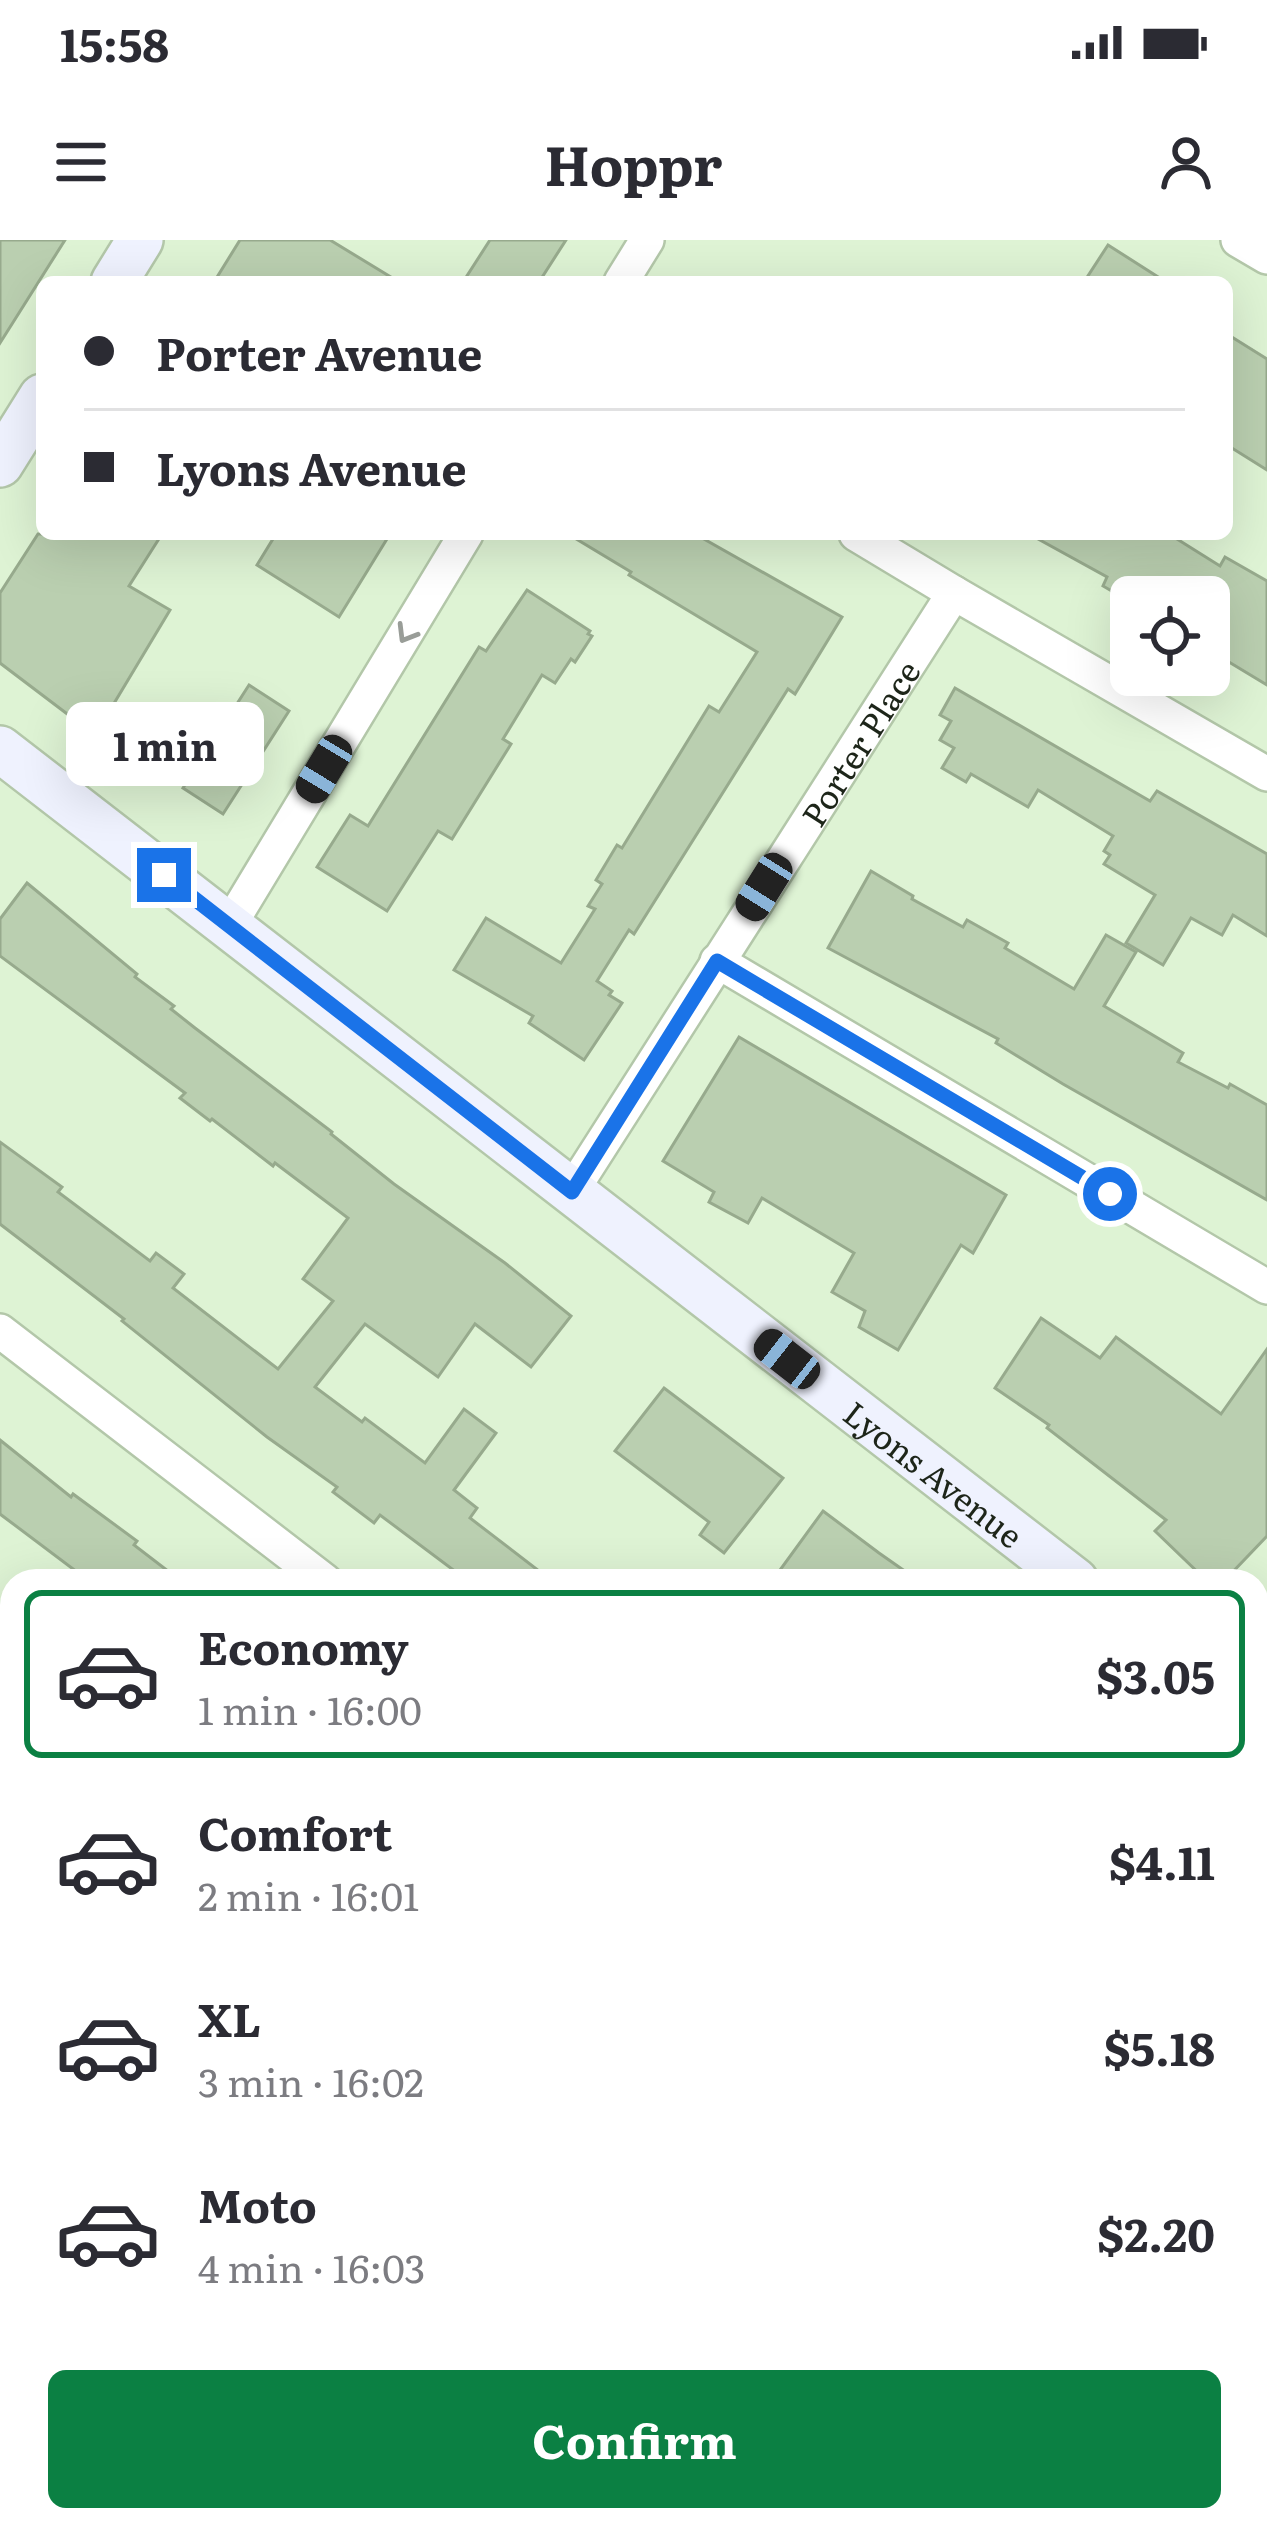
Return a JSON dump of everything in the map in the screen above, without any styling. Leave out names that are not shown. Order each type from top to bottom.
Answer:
[{"type":"main road","points":[[118,276],[140,240]]},
{"type":"main road","points":[[0,464],[36,407]]},
{"type":"main road","name":"Lyons Avenue","points":[[0,749],[1059,1569]]},
{"type":"street","points":[[624,276],[647,240]]},
{"type":"street","points":[[1238,240],[1267,257]]},
{"type":"street","points":[[229,926],[462,540]]},
{"type":"street","points":[[866,540],[1267,773]]},
{"type":"street","name":"Porter Place","points":[[572,1192],[953,593]]},
{"type":"street","points":[[717,961],[1267,1288]]},
{"type":"street","points":[[0,1331],[309,1569]]},
{"type":"building","points":[[0,240],[65,240],[42,276],[36,276],[36,286],[0,343]]},
{"type":"building","points":[[240,240],[330,240],[389,276],[218,276]]},
{"type":"building","points":[[490,240],[566,240],[543,276],[467,276]]},
{"type":"building","points":[[1108,245],[1157,276],[1088,276]]},
{"type":"building","points":[[1233,338],[1267,359],[1267,470],[1233,449]]},
{"type":"building","points":[[36,537],[158,540],[129,586],[170,610],[95,735],[0,663],[0,593]]},
{"type":"building","points":[[272,540],[386,540],[339,617],[257,565]]},
{"type":"building","points":[[578,540],[706,540],[842,617],[795,694],[788,689],[634,934],[629,930],[597,981],[622,1003],[584,1060],[529,1023],[533,1016],[454,970],[486,918],[561,963],[595,909],[588,906],[602,884],[596,880],[617,845],[622,848],[709,706],[719,712],[757,652],[629,575],[631,572]]},
{"type":"building","points":[[1040,540],[1179,540],[1220,566],[1225,557],[1267,581],[1267,685],[1230,663],[1230,576],[1110,576],[1110,590],[1103,586],[1107,577]]},
{"type":"building","points":[[527,590],[592,636],[555,683],[542,675],[503,739],[511,744],[452,839],[438,831],[387,911],[317,867],[350,815],[368,826],[479,647],[486,651]]},
{"type":"building","points":[[249,685],[289,711],[223,814],[183,788]]},
{"type":"building","points":[[955,688],[1150,801],[1157,791],[1267,854],[1267,936],[1233,915],[1222,935],[1191,918],[1163,965],[1126,943],[1155,895],[1104,864],[1110,855],[1104,851],[1113,836],[1038,790],[1028,807],[971,774],[966,782],[942,768],[954,748],[940,740],[951,721],[940,715]]},
{"type":"building","points":[[871,871],[963,927],[967,920],[1008,943],[1005,948],[1074,989],[1106,935],[1136,952],[1104,1006],[1183,1053],[1178,1062],[1267,1105],[1267,1200],[1063,1084],[996,1043],[998,1039],[828,948]]},
{"type":"building","points":[[27,883],[174,1006],[171,1009],[571,1316],[531,1367],[475,1324],[438,1377],[365,1324],[315,1387],[425,1463],[464,1409],[496,1433],[454,1490],[477,1508],[470,1518],[536,1569],[452,1569],[380,1515],[374,1523],[333,1492],[337,1487],[267,1437],[0,1224],[0,1142],[150,1261],[156,1253],[184,1274],[173,1288],[278,1369],[333,1301],[303,1279],[348,1218],[210,1121],[180,1098],[185,1093],[0,956],[0,919]]},
{"type":"building","points":[[739,1037],[1006,1195],[973,1253],[961,1245],[898,1350],[859,1327],[865,1311],[832,1292],[854,1253],[762,1198],[748,1223],[709,1202],[714,1192],[663,1161]]},
{"type":"building","points":[[1041,1318],[1100,1358],[1116,1337],[1221,1414],[1267,1349],[1267,1536],[1235,1569],[1195,1569],[1155,1531],[1166,1520],[1049,1425],[995,1388]]},
{"type":"building","points":[[664,1388],[783,1478],[724,1553],[700,1535],[709,1522],[615,1451]]},
{"type":"building","points":[[0,1440],[71,1497],[73,1494],[137,1541],[134,1545],[165,1569],[73,1569],[0,1514]]},
{"type":"building","points":[[823,1511],[902,1569],[781,1569]]},
{"type":"route","points":[[164,875],[572,1192],[717,961],[1110,1194]]}]
